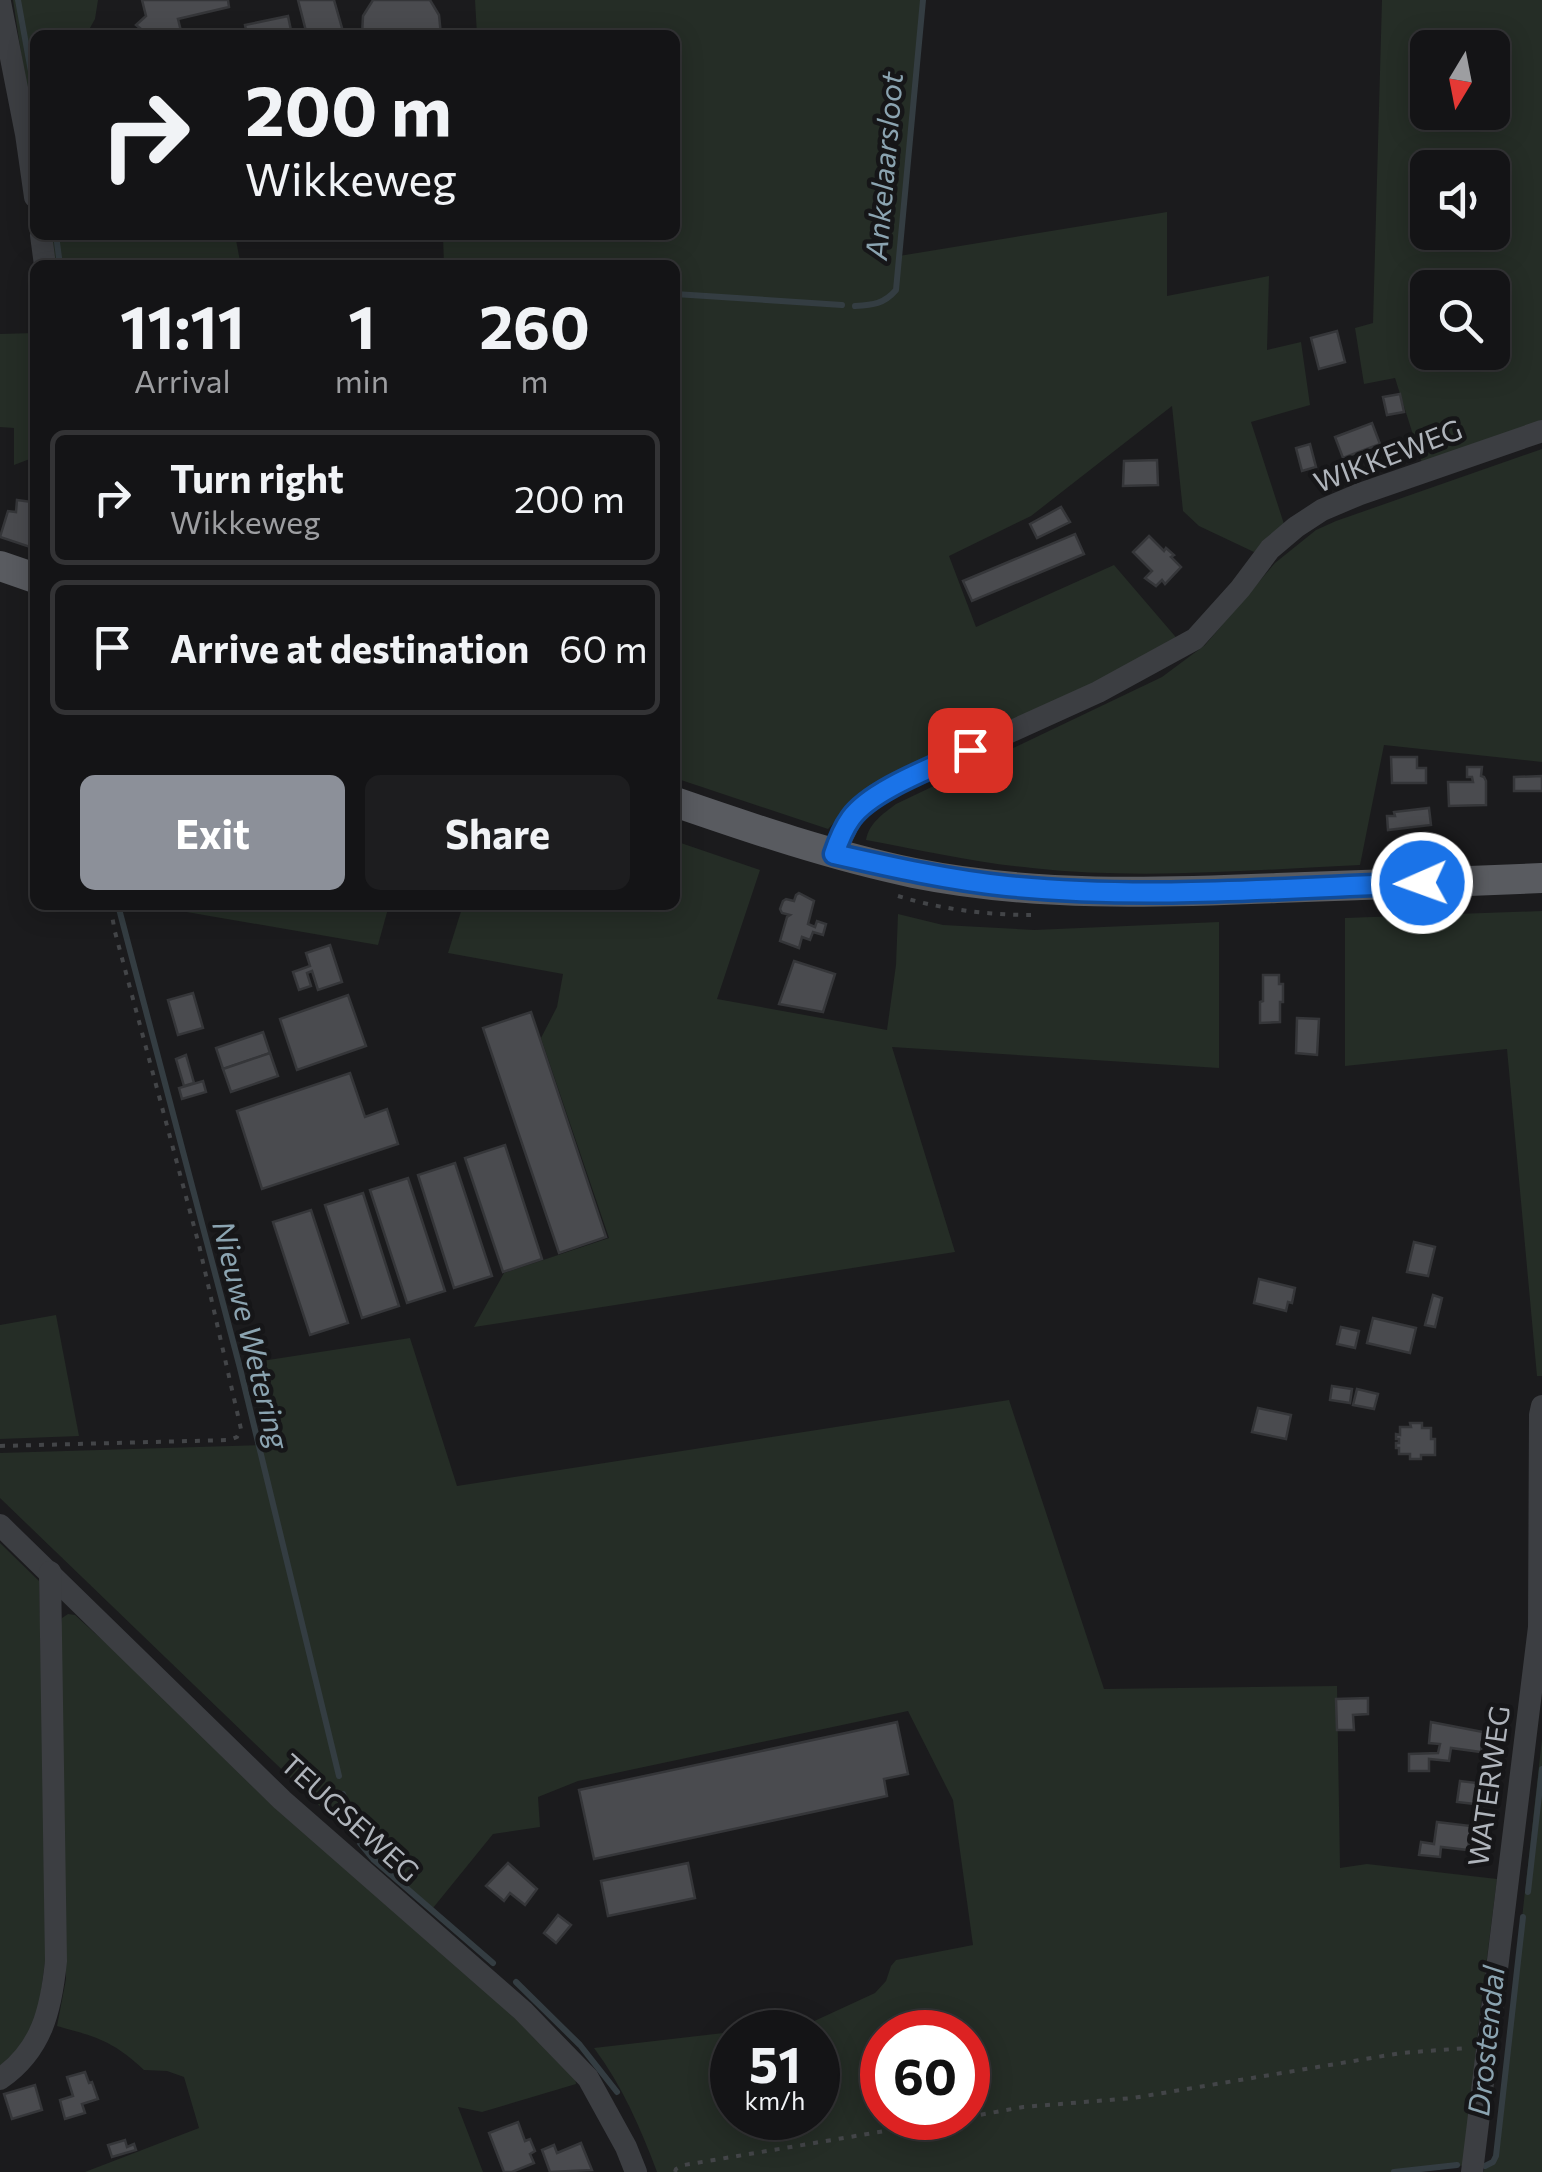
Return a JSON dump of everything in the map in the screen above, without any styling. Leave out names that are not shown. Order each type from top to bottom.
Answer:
[{"type":"main road","points":[[0,566],[30,576]]},
{"type":"main road","points":[[680,804],[834,854],[917,873],[1007,886],[1105,892],[1542,878]]},
{"type":"street","points":[[0,2],[30,169]]},
{"type":"street","name":"WIKKEWEG","points":[[834,854],[852,815],[872,798],[1098,692],[1195,639],[1270,549],[1322,510],[1542,431]]},
{"type":"street","name":"WATERWEG","points":[[1472,2172],[1538,1627],[1542,1406]]},
{"type":"street","name":"TEUGSEWEG","points":[[0,1525],[282,1800],[523,2011],[588,2078],[636,2172]]},
{"type":"street","points":[[0,2080],[26,2056],[42,2030],[52,1999],[56,1961],[50,1572]]},
{"type":"path","points":[[0,1446],[230,1440],[241,1429],[198,1245],[111,910]]},
{"type":"path","points":[[990,2113],[1133,2098],[1401,2052],[1486,2048]]},
{"type":"path","points":[[674,2172],[684,2165],[860,2135]]},
{"type":"shaded area","points":[[13,0],[98,0],[89,30],[30,30],[30,113]]},
{"type":"shaded area","points":[[475,0],[924,0],[899,256],[1167,212],[1167,296],[1269,276],[1267,350],[1301,342],[1310,405],[1251,422],[1284,524],[1254,552],[1199,526],[1183,511],[1172,406],[1031,516],[949,556],[976,627],[1114,565],[1180,642],[850,806],[828,829],[680,780],[680,260],[444,260],[443,240],[680,240],[680,30],[477,30]]},
{"type":"shaded area","points":[[1382,0],[1542,0],[1542,421],[1422,463],[1395,378],[1364,384],[1355,328],[1373,323]]},
{"type":"shaded area","points":[[49,240],[236,240],[240,260],[52,260]]},
{"type":"shaded area","points":[[30,333],[30,459],[14,465],[14,428],[0,427],[0,334]]},
{"type":"shaded area","points":[[1542,449],[1542,762],[1384,745],[1360,865],[1196,873],[1073,872],[990,863],[866,840],[873,824],[896,804],[1162,677],[1205,645],[1275,563],[1316,530]]},
{"type":"shaded area","points":[[680,843],[760,870],[717,999],[887,1030],[898,914],[943,925],[1034,930],[1219,922],[1219,1068],[892,1047],[955,1252],[474,1327],[504,1273],[609,1238],[541,1038],[557,1007],[563,974],[448,953],[461,910],[680,910]]},
{"type":"shaded area","points":[[175,910],[388,910],[378,945]]},
{"type":"shaded area","points":[[1542,911],[1542,1376],[1537,1376],[1507,1049],[1345,1066],[1345,918]]},
{"type":"shaded area","points":[[56,1315],[79,1436],[0,1439],[0,1325]]},
{"type":"shaded area","points":[[410,1338],[457,1486],[1009,1400],[1104,1689],[1337,1686],[1340,1868],[1367,1864],[1497,1879],[1477,2037],[1467,2165],[1408,2172],[657,2172],[630,2108],[594,2048],[710,2035],[710,2140],[840,2140],[838,2010],[875,1993],[896,1960],[973,1945],[953,1800],[908,1711],[578,1781],[538,1797],[540,1827],[493,1834],[433,1908],[355,1840],[0,1498],[0,1453],[266,1445],[249,1363]]},
{"type":"shaded area","points":[[0,1543],[39,1581],[48,1939],[39,2007],[30,2031],[0,2066]]},
{"type":"shaded area","points":[[75,1615],[537,2034],[575,2075],[576,2084],[482,2112],[458,2107],[483,2172],[85,2172],[199,2128],[184,2077],[144,2070],[104,2041],[57,2026],[66,1979],[59,1638],[62,1618]]},
{"type":"shaded area","points":[[1542,1739],[1542,2172],[1483,2172],[1495,2160]]},
{"type":"building","points":[[142,0],[228,0],[229,7],[178,19],[181,30],[137,30],[141,29],[136,25],[146,16]]},
{"type":"building","points":[[298,0],[334,0],[343,30],[306,30]]},
{"type":"building","points":[[373,0],[430,0],[439,15],[440,30],[362,30],[363,16]]},
{"type":"building","points":[[288,16],[291,30],[246,30],[245,25]]},
{"type":"building","points":[[1337,331],[1345,362],[1319,369],[1311,338]]},
{"type":"building","points":[[1400,394],[1404,412],[1387,415],[1383,397]]},
{"type":"building","points":[[1372,423],[1380,444],[1343,458],[1335,437]]},
{"type":"building","points":[[1310,444],[1316,467],[1302,471],[1296,448]]},
{"type":"building","points":[[1157,460],[1158,485],[1123,486],[1124,461]]},
{"type":"building","points":[[17,500],[30,502],[30,547],[0,537],[8,511],[16,512]]},
{"type":"building","points":[[1061,507],[1070,522],[1037,538],[1030,524]]},
{"type":"building","points":[[1075,534],[1084,554],[972,601],[963,581]]},
{"type":"building","points":[[1149,536],[1174,555],[1171,557],[1181,567],[1165,584],[1162,580],[1156,586],[1145,578],[1152,571],[1133,552]]},
{"type":"building","points":[[1391,757],[1417,757],[1417,768],[1426,768],[1426,783],[1392,783]]},
{"type":"building","points":[[1467,767],[1482,767],[1486,805],[1449,806],[1448,782],[1473,782],[1472,777],[1467,777]]},
{"type":"building","points":[[1542,776],[1542,791],[1514,791],[1514,777]]},
{"type":"building","points":[[1429,808],[1431,825],[1388,830],[1387,816],[1395,816],[1394,812]]},
{"type":"building","points":[[799,893],[814,901],[808,924],[826,924],[823,935],[813,932],[810,940],[802,937],[799,948],[780,941],[790,915],[780,909],[783,901],[794,901]]},
{"type":"building","points":[[330,945],[342,982],[318,990],[312,971],[307,973],[311,986],[299,990],[293,972],[310,966],[306,953]]},
{"type":"building","points":[[794,961],[835,974],[823,1012],[779,1004]]},
{"type":"building","points":[[1263,975],[1279,975],[1279,984],[1283,984],[1280,1022],[1260,1023]]},
{"type":"building","points":[[193,993],[203,1028],[178,1035],[168,1000]]},
{"type":"building","points":[[348,995],[366,1046],[297,1070],[280,1019]]},
{"type":"building","points":[[531,1012],[606,1237],[559,1253],[483,1028]]},
{"type":"building","points":[[1297,1018],[1319,1019],[1317,1055],[1296,1053]]},
{"type":"building","points":[[263,1032],[270,1053],[223,1069],[216,1048]]},
{"type":"building","points":[[270,1053],[278,1076],[231,1092],[223,1069]]},
{"type":"building","points":[[186,1055],[194,1083],[184,1086],[176,1059]]},
{"type":"building","points":[[350,1073],[365,1117],[387,1109],[398,1144],[262,1189],[237,1111]]},
{"type":"building","points":[[203,1081],[206,1092],[182,1099],[179,1088]]},
{"type":"building","points":[[505,1145],[542,1259],[503,1272],[465,1158]]},
{"type":"building","points":[[455,1163],[492,1276],[454,1288],[418,1175]]},
{"type":"building","points":[[408,1178],[445,1291],[407,1303],[370,1190]]},
{"type":"building","points":[[363,1193],[399,1306],[362,1318],[325,1205]]},
{"type":"building","points":[[311,1210],[348,1323],[310,1335],[273,1222]]},
{"type":"building","points":[[1414,1242],[1435,1247],[1428,1276],[1407,1272]]},
{"type":"building","points":[[1259,1279],[1295,1288],[1286,1311],[1254,1303]]},
{"type":"building","points":[[1433,1295],[1442,1298],[1435,1327],[1425,1325]]},
{"type":"building","points":[[1373,1318],[1416,1328],[1410,1353],[1367,1343]]},
{"type":"building","points":[[1341,1327],[1359,1331],[1355,1348],[1337,1344]]},
{"type":"building","points":[[1332,1386],[1352,1389],[1350,1403],[1330,1400]]},
{"type":"building","points":[[1357,1389],[1378,1394],[1374,1409],[1353,1405]]},
{"type":"building","points":[[1258,1408],[1291,1415],[1286,1439],[1252,1432]]},
{"type":"building","points":[[1410,1423],[1431,1428],[1435,1455],[1410,1459],[1410,1454],[1399,1454],[1396,1434],[1400,1435],[1400,1427],[1411,1427]]},
{"type":"building","points":[[1368,1698],[1368,1714],[1353,1715],[1354,1730],[1337,1730],[1336,1699]]},
{"type":"building","points":[[897,1722],[908,1774],[884,1779],[887,1796],[594,1859],[579,1790]]},
{"type":"building","points":[[1431,1722],[1483,1732],[1481,1752],[1451,1748],[1449,1761],[1429,1759],[1429,1771],[1409,1771],[1409,1754],[1438,1753],[1440,1744],[1429,1743]]},
{"type":"building","points":[[1460,1781],[1477,1783],[1475,1804],[1457,1802]]},
{"type":"building","points":[[1437,1822],[1471,1826],[1468,1850],[1441,1847],[1440,1857],[1419,1855],[1421,1842],[1434,1844]]},
{"type":"building","points":[[508,1863],[537,1889],[525,1905],[510,1893],[504,1901],[486,1886]]},
{"type":"building","points":[[688,1863],[695,1898],[608,1916],[601,1881]]},
{"type":"building","points":[[558,1915],[571,1925],[556,1943],[544,1933]]},
{"type":"building","points":[[85,2072],[98,2099],[82,2104],[85,2113],[65,2119],[60,2100],[73,2096],[67,2077]]},
{"type":"building","points":[[35,2085],[42,2110],[12,2119],[4,2094]]},
{"type":"building","points":[[518,2122],[525,2141],[530,2139],[535,2151],[530,2154],[534,2163],[504,2172],[489,2133]]},
{"type":"building","points":[[125,2140],[127,2147],[134,2144],[136,2150],[112,2157],[108,2145]]},
{"type":"building","points":[[581,2143],[592,2170],[550,2172],[542,2150],[554,2145],[557,2153]]},
{"type":"waterway","name":"Nieuwe Wetering","points":[[18,0],[30,66]]},
{"type":"waterway","name":"Ankelaarsloot","points":[[855,306],[878,303],[896,290],[923,0]]},
{"type":"waterway","name":"Nieuwe Wetering","points":[[57,240],[59,260]]},
{"type":"waterway","name":"Ankelaarsloot","points":[[680,294],[842,305]]},
{"type":"waterway","name":"Nieuwe Wetering","points":[[119,910],[240,1368],[339,1776]]},
{"type":"waterway","name":"Drostendal","points":[[1528,1892],[1542,1769]]},
{"type":"waterway","name":"Nieuwe Wetering","points":[[343,1794],[360,1843],[374,1860],[493,1963]]},
{"type":"waterway","name":"Drostendal","points":[[1485,2166],[1496,2156],[1523,1917]]},
{"type":"waterway","name":"Nieuwe Wetering","points":[[516,1982],[580,2045],[617,2092]]},
{"type":"waterway","name":"Drostendal","points":[[1394,2172],[1457,2165]]},
{"type":"route","points":[[970,750],[872,798],[852,815],[834,854],[917,873],[1007,886],[1105,892],[1422,883]]}]
